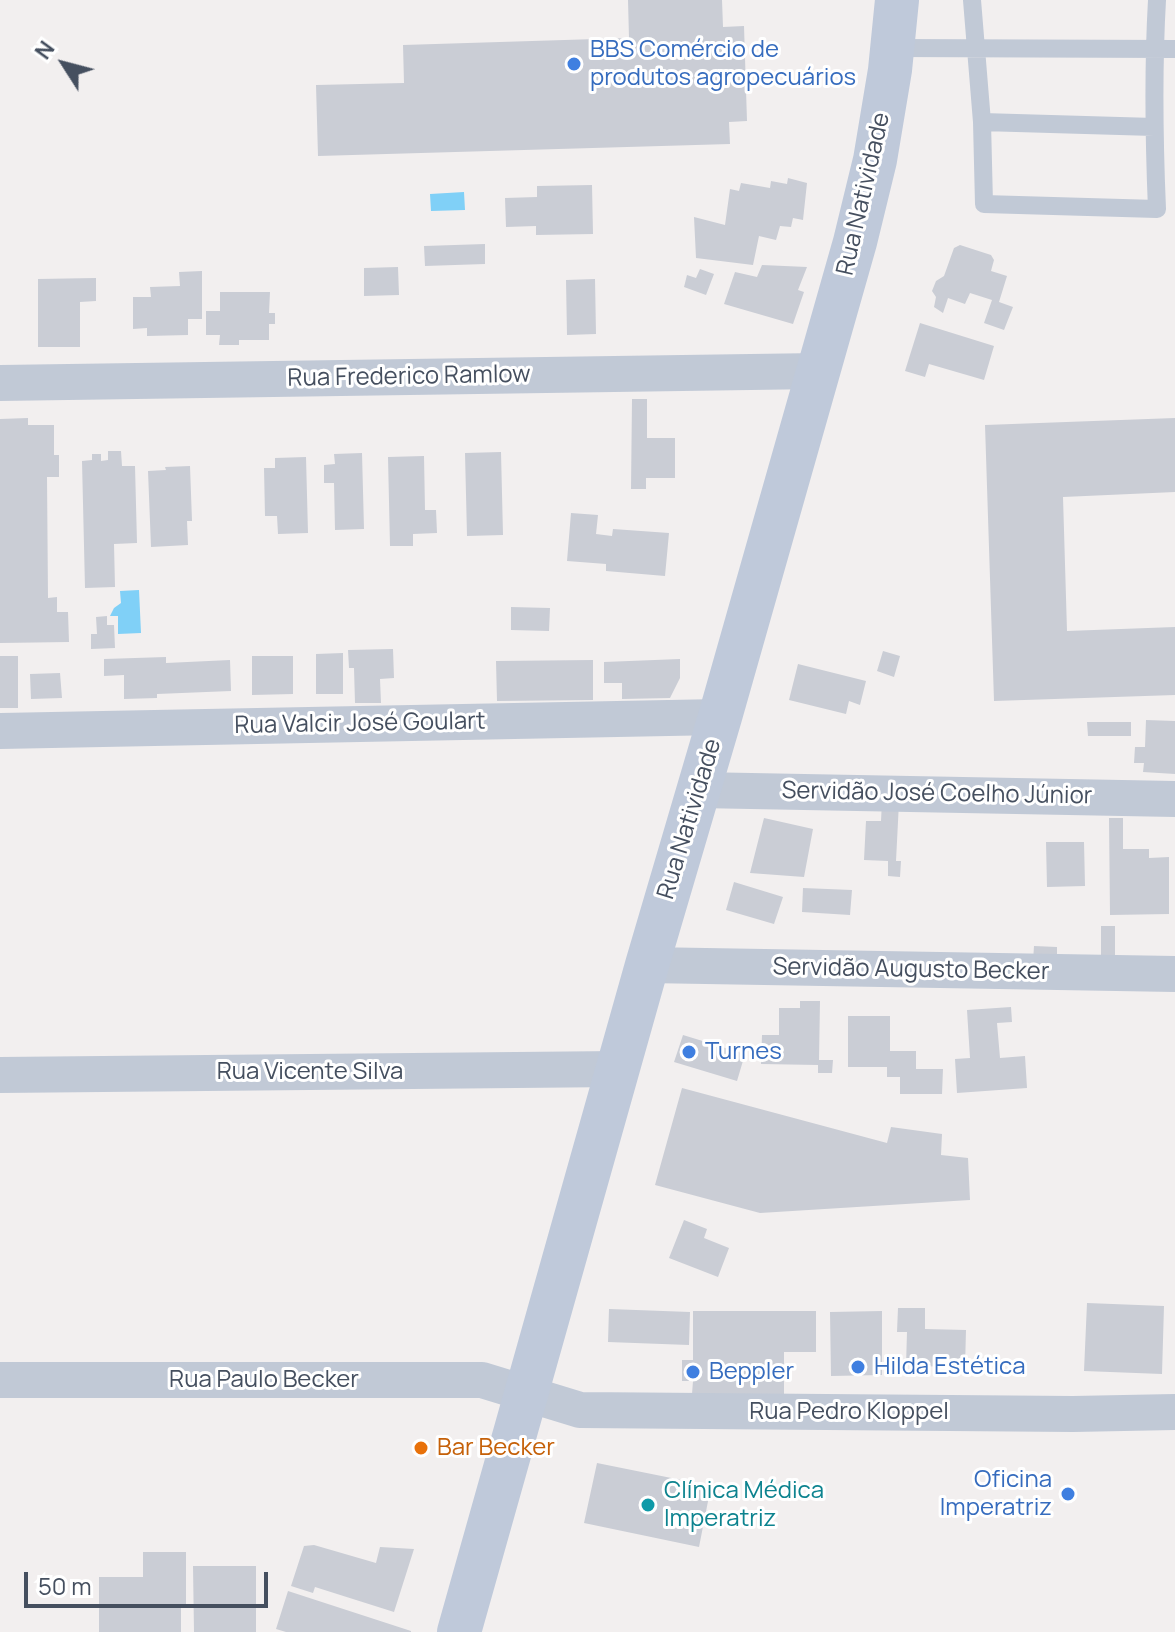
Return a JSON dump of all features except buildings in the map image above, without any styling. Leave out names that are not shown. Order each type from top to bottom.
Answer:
[{"type":"main road","name":"Rua Natividade","points":[[459,1632],[855,242],[875,160],[893,48],[897,0]]},
{"type":"street","name":"Rua Frederico Ramlow","points":[[0,383],[819,371]]},
{"type":"street","name":"Rua Valcir José Goulart","points":[[0,731],[720,717]]},
{"type":"street","name":"Servidão José Coelho Júnior","points":[[698,790],[1175,799]]},
{"type":"street","name":"Servidão Augusto Becker","points":[[647,965],[1175,974]]},
{"type":"street","name":"Rua Vicente Silva","points":[[0,1075],[619,1069]]},
{"type":"street","name":"Rua Paulo Becker","points":[[0,1380],[482,1380],[526,1394]]},
{"type":"street","name":"Rua Pedro Kloppel","points":[[526,1394],[580,1410],[1175,1412]]},
{"type":"lane","points":[[972,0],[982,122],[984,204],[1157,209],[1154,127],[1157,0]]},
{"type":"lane","points":[[893,48],[1175,49]]},
{"type":"lane","points":[[982,122],[1154,127]]},
{"type":"water","points":[[464,192],[465,210],[431,211],[430,194]]},
{"type":"water","points":[[139,590],[141,633],[118,634],[118,616],[110,616],[121,603],[120,591]]},
{"type":"place","name":"BBS Comércio de produtos agropecuários","points":[[574,64]]},
{"type":"place","name":"Turnes","points":[[689,1052]]},
{"type":"place","name":"Hilda Estética","points":[[858,1367]]},
{"type":"place","name":"Beppler","points":[[693,1372]]},
{"type":"place","name":"Bar Becker","points":[[421,1448]]},
{"type":"place","name":"Oficina Imperatriz","points":[[1068,1494]]},
{"type":"place","name":"Clínica Médica Imperatriz","points":[[648,1505]]}]
